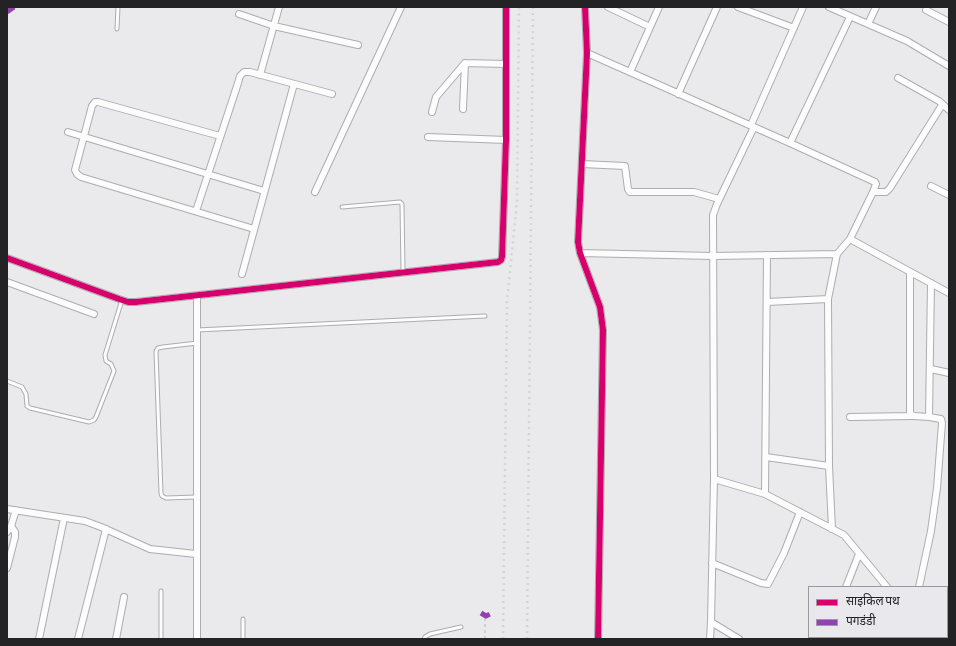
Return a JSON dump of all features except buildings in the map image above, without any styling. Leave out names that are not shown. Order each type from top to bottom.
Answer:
[{"type":"street","points":[[260,75],[279,7]]},
{"type":"street","points":[[315,192],[401,7]]},
{"type":"street","points":[[7,258],[122,300],[136,302],[403,274],[498,262],[501,260],[506,140],[506,7]]},
{"type":"street","points":[[585,7],[587,53],[578,236],[580,253],[600,307],[603,330],[598,639]]},
{"type":"street","points":[[608,7],[650,27]]},
{"type":"street","points":[[630,72],[659,7]]},
{"type":"street","points":[[678,94],[717,7]]},
{"type":"street","points":[[738,7],[794,28]]},
{"type":"street","points":[[710,639],[714,479],[713,215],[753,126],[803,7]]},
{"type":"street","points":[[829,7],[907,41],[949,66]]},
{"type":"street","points":[[868,24],[876,7]]},
{"type":"street","points":[[926,10],[949,22]]},
{"type":"street","points":[[239,14],[274,26],[358,45]]},
{"type":"street","points":[[790,143],[850,17]]},
{"type":"street","points":[[587,53],[753,126],[875,182],[876,184],[873,192],[850,239],[837,254],[828,300],[829,466],[832,529]]},
{"type":"street","points":[[465,63],[506,64]]},
{"type":"street","points":[[463,109],[465,63]]},
{"type":"street","points":[[432,112],[436,97],[465,63]]},
{"type":"street","points":[[196,211],[207,173],[240,76],[244,72],[332,94]]},
{"type":"street","points":[[898,78],[939,101],[949,110]]},
{"type":"street","points":[[242,274],[294,84]]},
{"type":"street","points":[[220,136],[95,102],[92,106],[75,170],[81,177],[254,228]]},
{"type":"street","points":[[873,192],[886,192],[890,188],[942,105]]},
{"type":"street","points":[[68,132],[207,173],[264,192]]},
{"type":"street","points":[[428,137],[506,140]]},
{"type":"street","points":[[582,164],[625,166],[628,189],[630,192],[694,192],[719,199]]},
{"type":"street","points":[[931,186],[949,195]]},
{"type":"street","points":[[850,239],[949,293]]},
{"type":"street","points":[[580,253],[713,256],[837,254]]},
{"type":"street","points":[[765,494],[768,255]]},
{"type":"street","points":[[910,272],[910,414],[912,416]]},
{"type":"street","points":[[7,282],[94,314]]},
{"type":"street","points":[[929,417],[931,369],[931,283]]},
{"type":"street","points":[[197,296],[197,639]]},
{"type":"street","points":[[767,302],[828,300]]},
{"type":"street","points":[[931,369],[949,373]]},
{"type":"street","points":[[850,417],[912,416],[941,419],[942,423],[937,488],[931,531],[919,586]]},
{"type":"street","points":[[766,457],[829,466]]},
{"type":"street","points":[[714,479],[765,494],[844,535],[886,586]]},
{"type":"street","points":[[7,509],[85,521],[150,548],[196,554]]},
{"type":"street","points":[[7,532],[12,526],[16,510]]},
{"type":"street","points":[[712,563],[761,583],[768,584],[784,553],[800,512]]},
{"type":"street","points":[[39,639],[64,518]]},
{"type":"street","points":[[7,568],[15,537],[15,532],[12,526]]},
{"type":"street","points":[[78,639],[106,529]]},
{"type":"street","points":[[846,586],[859,554]]},
{"type":"street","points":[[116,639],[124,597]]},
{"type":"street","points":[[711,622],[739,639]]},
{"type":"lane","points":[[117,29],[118,7]]},
{"type":"lane","points":[[342,207],[400,202],[402,204],[403,274]]},
{"type":"lane","points":[[7,381],[22,387],[26,394],[27,406],[30,408],[89,422],[94,420],[114,371],[111,364],[106,361],[105,355],[122,300]]},
{"type":"lane","points":[[197,330],[484,316]]},
{"type":"lane","points":[[196,497],[166,498],[162,496],[161,493],[156,351],[158,348],[163,347],[197,343]]},
{"type":"lane","points":[[161,591],[161,639]]},
{"type":"lane","points":[[243,619],[243,639]]},
{"type":"lane","points":[[424,639],[430,634],[461,627]]},
{"type":"path","points":[[484,639],[485,615]]},
{"type":"railway","points":[[503,639],[507,302],[517,201],[519,7]]},
{"type":"railway","points":[[527,639],[533,7]]},
{"type":"marked path","points":[[7,12],[14,7]]},
{"type":"marked path","points":[[481,613],[486,616],[494,612]]},
{"type":"cycle path","points":[[7,258],[128,302],[498,262],[502,257],[506,140],[506,7]]},
{"type":"cycle path","points":[[585,7],[587,53],[578,242],[580,253],[600,307],[603,330],[598,639]]}]
